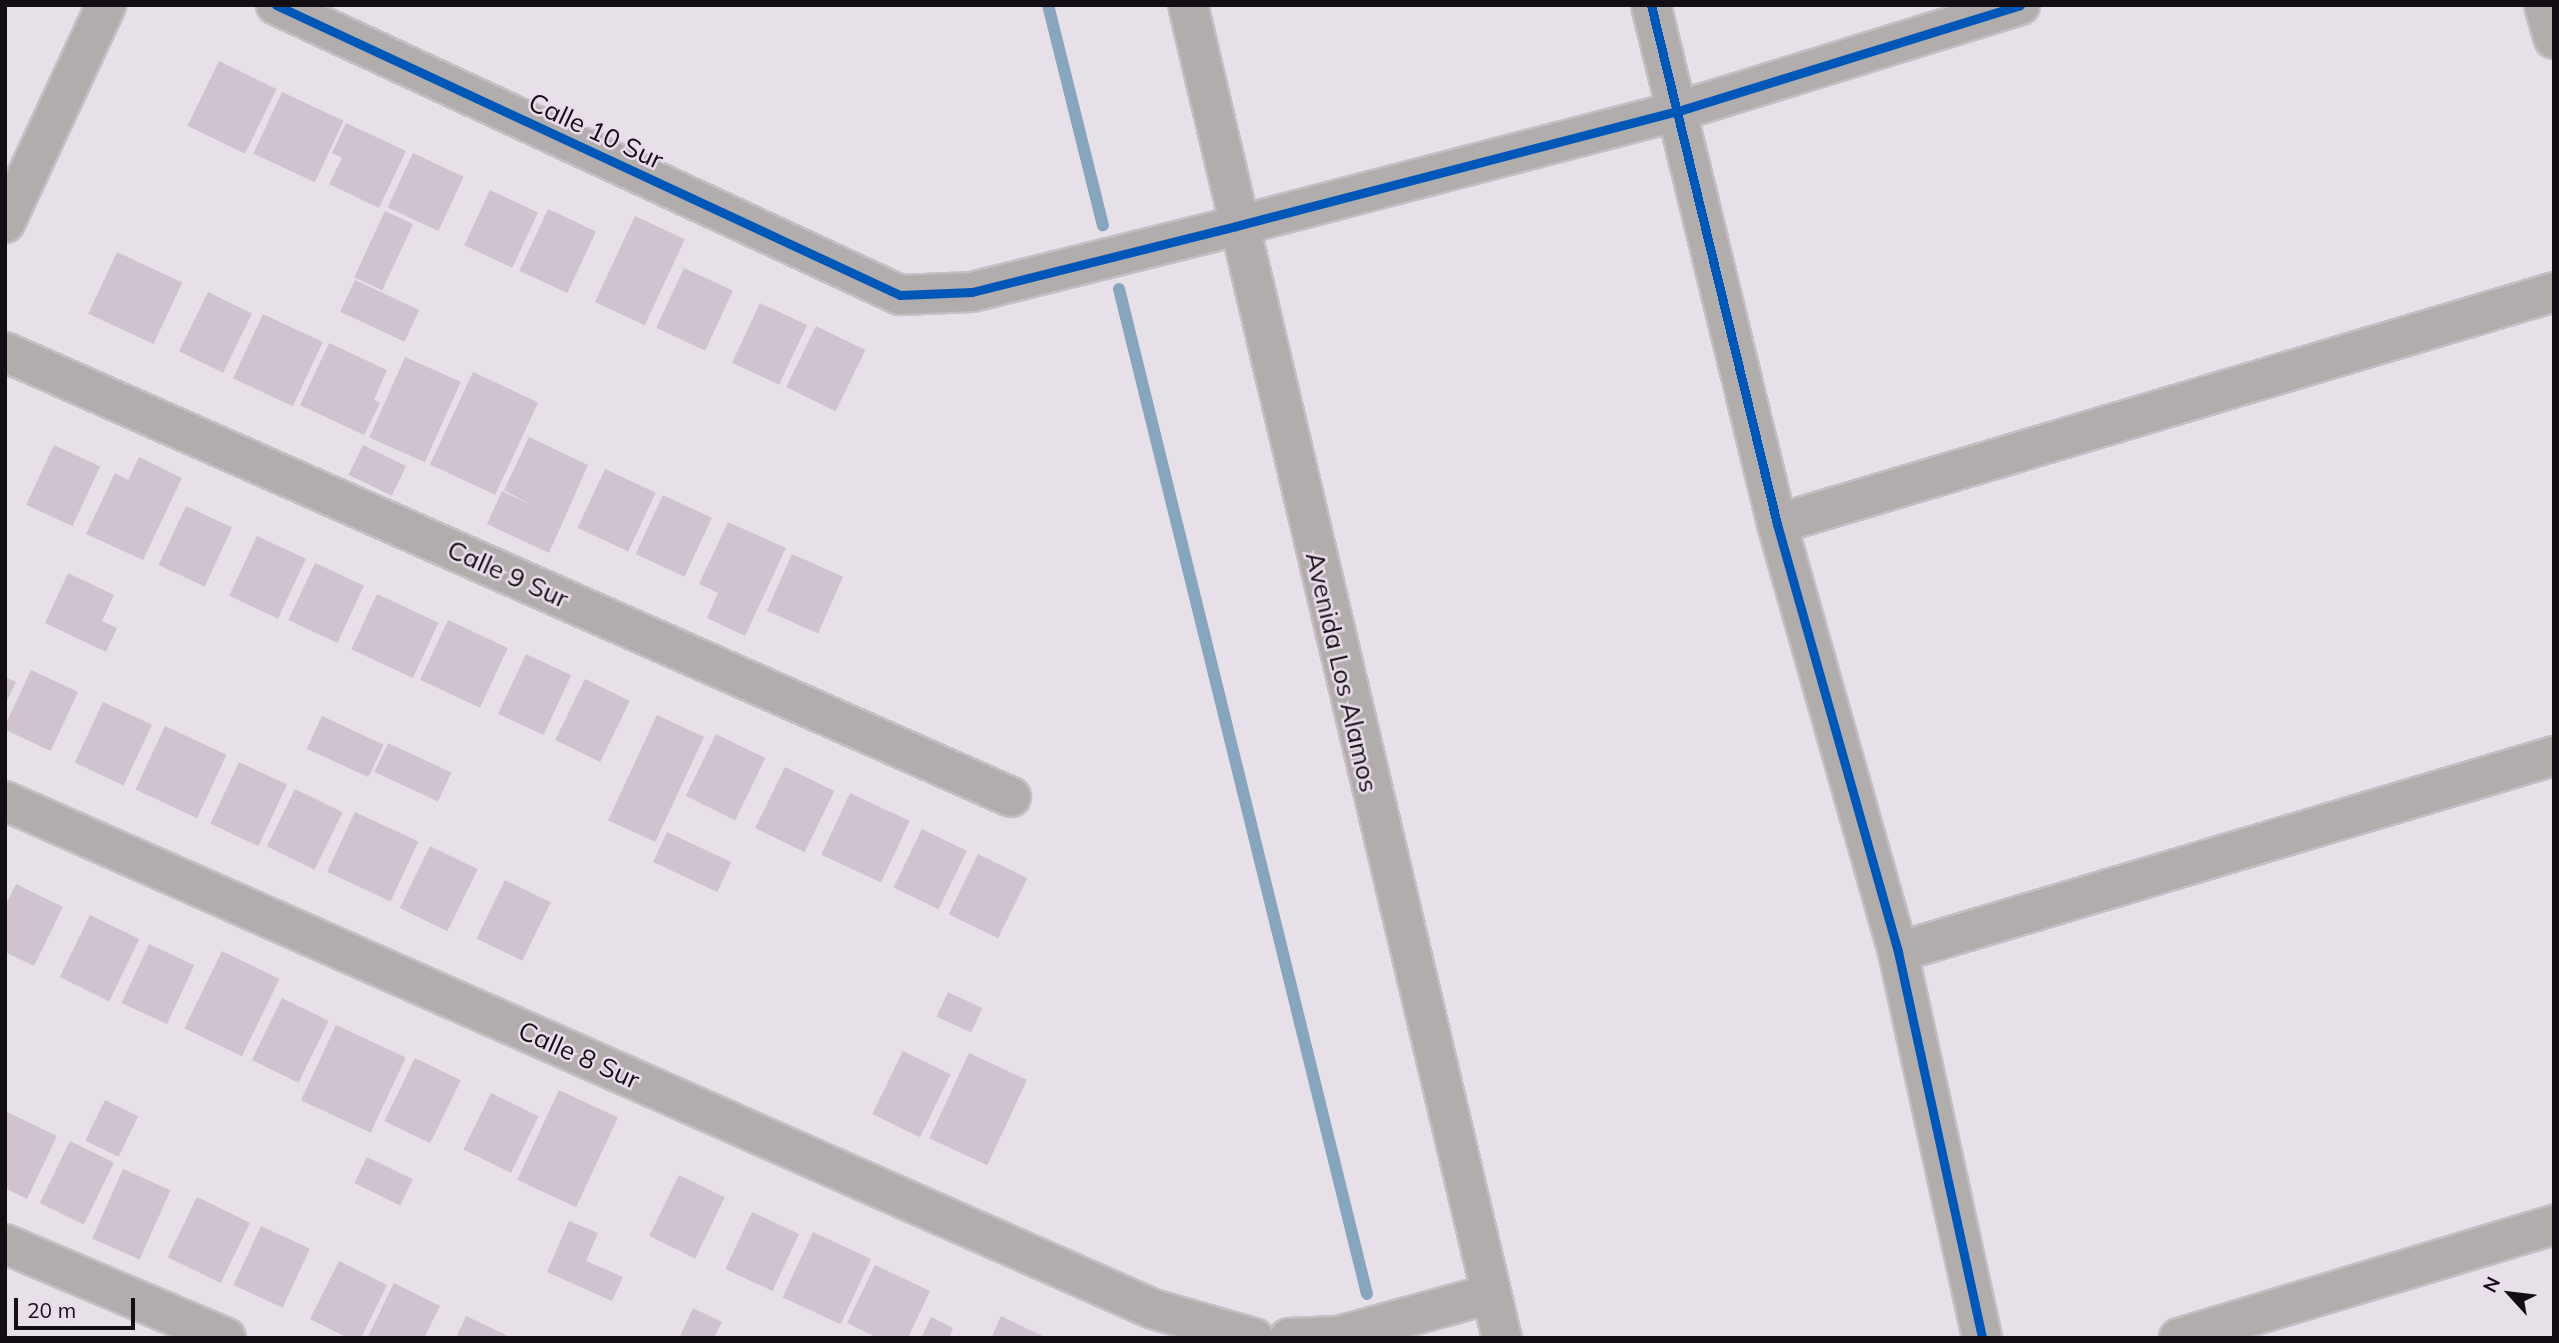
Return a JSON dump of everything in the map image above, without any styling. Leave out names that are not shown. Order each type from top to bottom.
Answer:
[{"type":"street","points":[[5,223],[106,5]]},
{"type":"street","name":"Calle 10 Sur","points":[[276,5],[900,295],[972,292],[1236,226]]},
{"type":"street","name":"Avenida Los Alamos","points":[[1188,5],[1236,226],[1502,1338]]},
{"type":"street","points":[[1651,5],[1777,524],[1898,951],[1982,1338]]},
{"type":"street","points":[[1236,226],[1675,112],[2020,5]]},
{"type":"street","points":[[2544,5],[2554,38]]},
{"type":"street","points":[[1777,524],[2554,292]]},
{"type":"street","name":"Calle 9 Sur","points":[[5,352],[1011,797]]},
{"type":"street","points":[[1898,951],[2554,755]]},
{"type":"street","name":"Calle 8 Sur","points":[[5,801],[1153,1309],[1254,1338]]},
{"type":"street","points":[[2179,1338],[2554,1225]]},
{"type":"street","points":[[5,1244],[226,1338]]},
{"type":"street","points":[[1289,1338],[1338,1336],[1491,1294]]},
{"type":"building","points":[[219,61],[277,89],[245,154],[187,126]]},
{"type":"building","points":[[282,92],[344,121],[315,182],[253,154]]},
{"type":"building","points":[[346,123],[406,151],[379,208],[329,184],[342,158],[332,153]]},
{"type":"building","points":[[413,153],[464,177],[438,231],[388,207]]},
{"type":"building","points":[[490,190],[538,212],[512,268],[464,245]]},
{"type":"building","points":[[548,209],[596,231],[567,293],[519,271]]},
{"type":"building","points":[[385,211],[413,224],[382,290],[354,277]]},
{"type":"building","points":[[635,216],[685,239],[645,325],[595,302]]},
{"type":"building","points":[[117,252],[182,282],[154,344],[88,314]]},
{"type":"building","points":[[684,268],[733,291],[705,351],[656,328]]},
{"type":"building","points":[[355,280],[419,310],[405,342],[340,312]]},
{"type":"building","points":[[208,292],[252,313],[223,373],[179,351]]},
{"type":"building","points":[[760,303],[807,325],[779,385],[732,363]]},
{"type":"building","points":[[263,314],[323,342],[293,406],[233,378]]},
{"type":"building","points":[[816,326],[865,350],[836,411],[786,387]]},
{"type":"building","points":[[329,343],[387,370],[374,400],[380,403],[364,435],[300,405]]},
{"type":"building","points":[[405,357],[461,382],[425,462],[369,437]]},
{"type":"building","points":[[473,372],[538,402],[495,495],[430,464]]},
{"type":"building","points":[[529,437],[588,465],[549,553],[487,524],[502,491],[533,506],[504,490]]},
{"type":"building","points":[[54,445],[100,467],[72,526],[26,505]]},
{"type":"building","points":[[363,445],[406,466],[392,496],[349,475]]},
{"type":"building","points":[[139,457],[182,478],[143,560],[86,534],[115,473],[128,480]]},
{"type":"building","points":[[605,469],[656,493],[628,552],[578,528]]},
{"type":"building","points":[[663,495],[712,518],[684,577],[636,554]]},
{"type":"building","points":[[186,506],[232,528],[205,586],[159,565]]},
{"type":"building","points":[[728,522],[786,548],[745,636],[707,618],[718,593],[699,584]]},
{"type":"building","points":[[257,536],[306,559],[278,619],[229,596]]},
{"type":"building","points":[[792,554],[843,577],[818,633],[767,611]]},
{"type":"building","points":[[315,563],[364,586],[337,643],[288,620]]},
{"type":"building","points":[[68,573],[114,595],[102,621],[117,628],[106,652],[45,623]]},
{"type":"building","points":[[377,594],[439,623],[413,678],[351,649]]},
{"type":"building","points":[[448,620],[508,648],[480,708],[420,680]]},
{"type":"building","points":[[526,654],[571,675],[543,735],[498,714]]},
{"type":"building","points":[[31,670],[78,692],[51,751],[5,730]]},
{"type":"building","points":[[5,677],[16,682],[5,705]]},
{"type":"building","points":[[585,679],[630,701],[600,762],[555,740]]},
{"type":"building","points":[[103,702],[152,725],[124,786],[75,763]]},
{"type":"building","points":[[657,715],[704,737],[655,842],[608,820]]},
{"type":"building","points":[[322,716],[384,745],[368,777],[307,749]]},
{"type":"building","points":[[165,726],[227,755],[197,818],[135,789]]},
{"type":"building","points":[[716,734],[765,758],[735,820],[686,796]]},
{"type":"building","points":[[388,743],[451,773],[438,802],[374,772]]},
{"type":"building","points":[[239,762],[287,784],[258,846],[210,824]]},
{"type":"building","points":[[785,767],[834,791],[805,852],[755,828]]},
{"type":"building","points":[[295,789],[343,812],[315,870],[267,847]]},
{"type":"building","points":[[850,793],[910,821],[881,883],[821,855]]},
{"type":"building","points":[[355,812],[418,842],[391,901],[327,872]]},
{"type":"building","points":[[922,829],[967,851],[938,909],[894,887]]},
{"type":"building","points":[[667,832],[731,862],[717,892],[653,862]]},
{"type":"building","points":[[430,846],[478,869],[447,931],[400,908]]},
{"type":"building","points":[[978,854],[1027,878],[998,938],[949,914]]},
{"type":"building","points":[[505,880],[551,902],[522,961],[477,938]]},
{"type":"building","points":[[16,884],[63,907],[34,966],[5,952],[5,906]]},
{"type":"building","points":[[90,915],[139,939],[109,1001],[60,977]]},
{"type":"building","points":[[149,944],[194,965],[167,1024],[122,1003]]},
{"type":"building","points":[[222,951],[280,979],[242,1056],[184,1028]]},
{"type":"building","points":[[948,992],[982,1008],[971,1033],[937,1016]]},
{"type":"building","points":[[282,998],[329,1021],[298,1083],[252,1060]]},
{"type":"building","points":[[336,1025],[406,1058],[371,1133],[301,1100]]},
{"type":"building","points":[[903,1051],[951,1074],[920,1137],[872,1114]]},
{"type":"building","points":[[969,1053],[1027,1080],[987,1165],[929,1138]]},
{"type":"building","points":[[415,1058],[461,1080],[430,1143],[384,1121]]},
{"type":"building","points":[[559,1090],[618,1117],[576,1207],[517,1180]]},
{"type":"building","points":[[491,1093],[539,1116],[511,1173],[463,1150]]},
{"type":"building","points":[[105,1100],[138,1116],[119,1157],[85,1140]]},
{"type":"building","points":[[5,1111],[57,1136],[27,1199],[5,1188]]},
{"type":"building","points":[[70,1141],[114,1162],[84,1224],[40,1203]]},
{"type":"building","points":[[367,1157],[413,1179],[400,1205],[354,1183]]},
{"type":"building","points":[[123,1169],[171,1190],[140,1260],[92,1238]]},
{"type":"building","points":[[679,1175],[725,1197],[695,1258],[649,1236]]},
{"type":"building","points":[[197,1197],[250,1223],[221,1283],[168,1257]]},
{"type":"building","points":[[752,1212],[799,1234],[773,1291],[725,1269]]},
{"type":"building","points":[[569,1221],[598,1233],[586,1261],[623,1277],[612,1301],[547,1272]]},
{"type":"building","points":[[261,1226],[310,1249],[282,1308],[234,1285]]},
{"type":"building","points":[[813,1232],[871,1259],[841,1324],[783,1297]]},
{"type":"building","points":[[339,1261],[387,1285],[361,1338],[348,1338],[310,1319]]},
{"type":"building","points":[[875,1265],[930,1291],[908,1338],[878,1338],[847,1323]]},
{"type":"building","points":[[394,1283],[440,1306],[424,1338],[367,1338]]},
{"type":"building","points":[[693,1308],[722,1322],[714,1338],[679,1338]]},
{"type":"building","points":[[466,1316],[512,1338],[456,1338]]},
{"type":"building","points":[[1001,1316],[1047,1338],[991,1338]]},
{"type":"building","points":[[931,1317],[953,1328],[949,1338],[921,1338]]},
{"type":"waterway","points":[[1048,5],[1103,225]]},
{"type":"waterway","points":[[1119,289],[1367,1294]]},
{"type":"cycle path","points":[[276,5],[900,295],[972,292],[1236,226],[1675,112],[2020,5]]},
{"type":"cycle path","points":[[1651,5],[1777,524],[1898,952],[1982,1338]]}]
